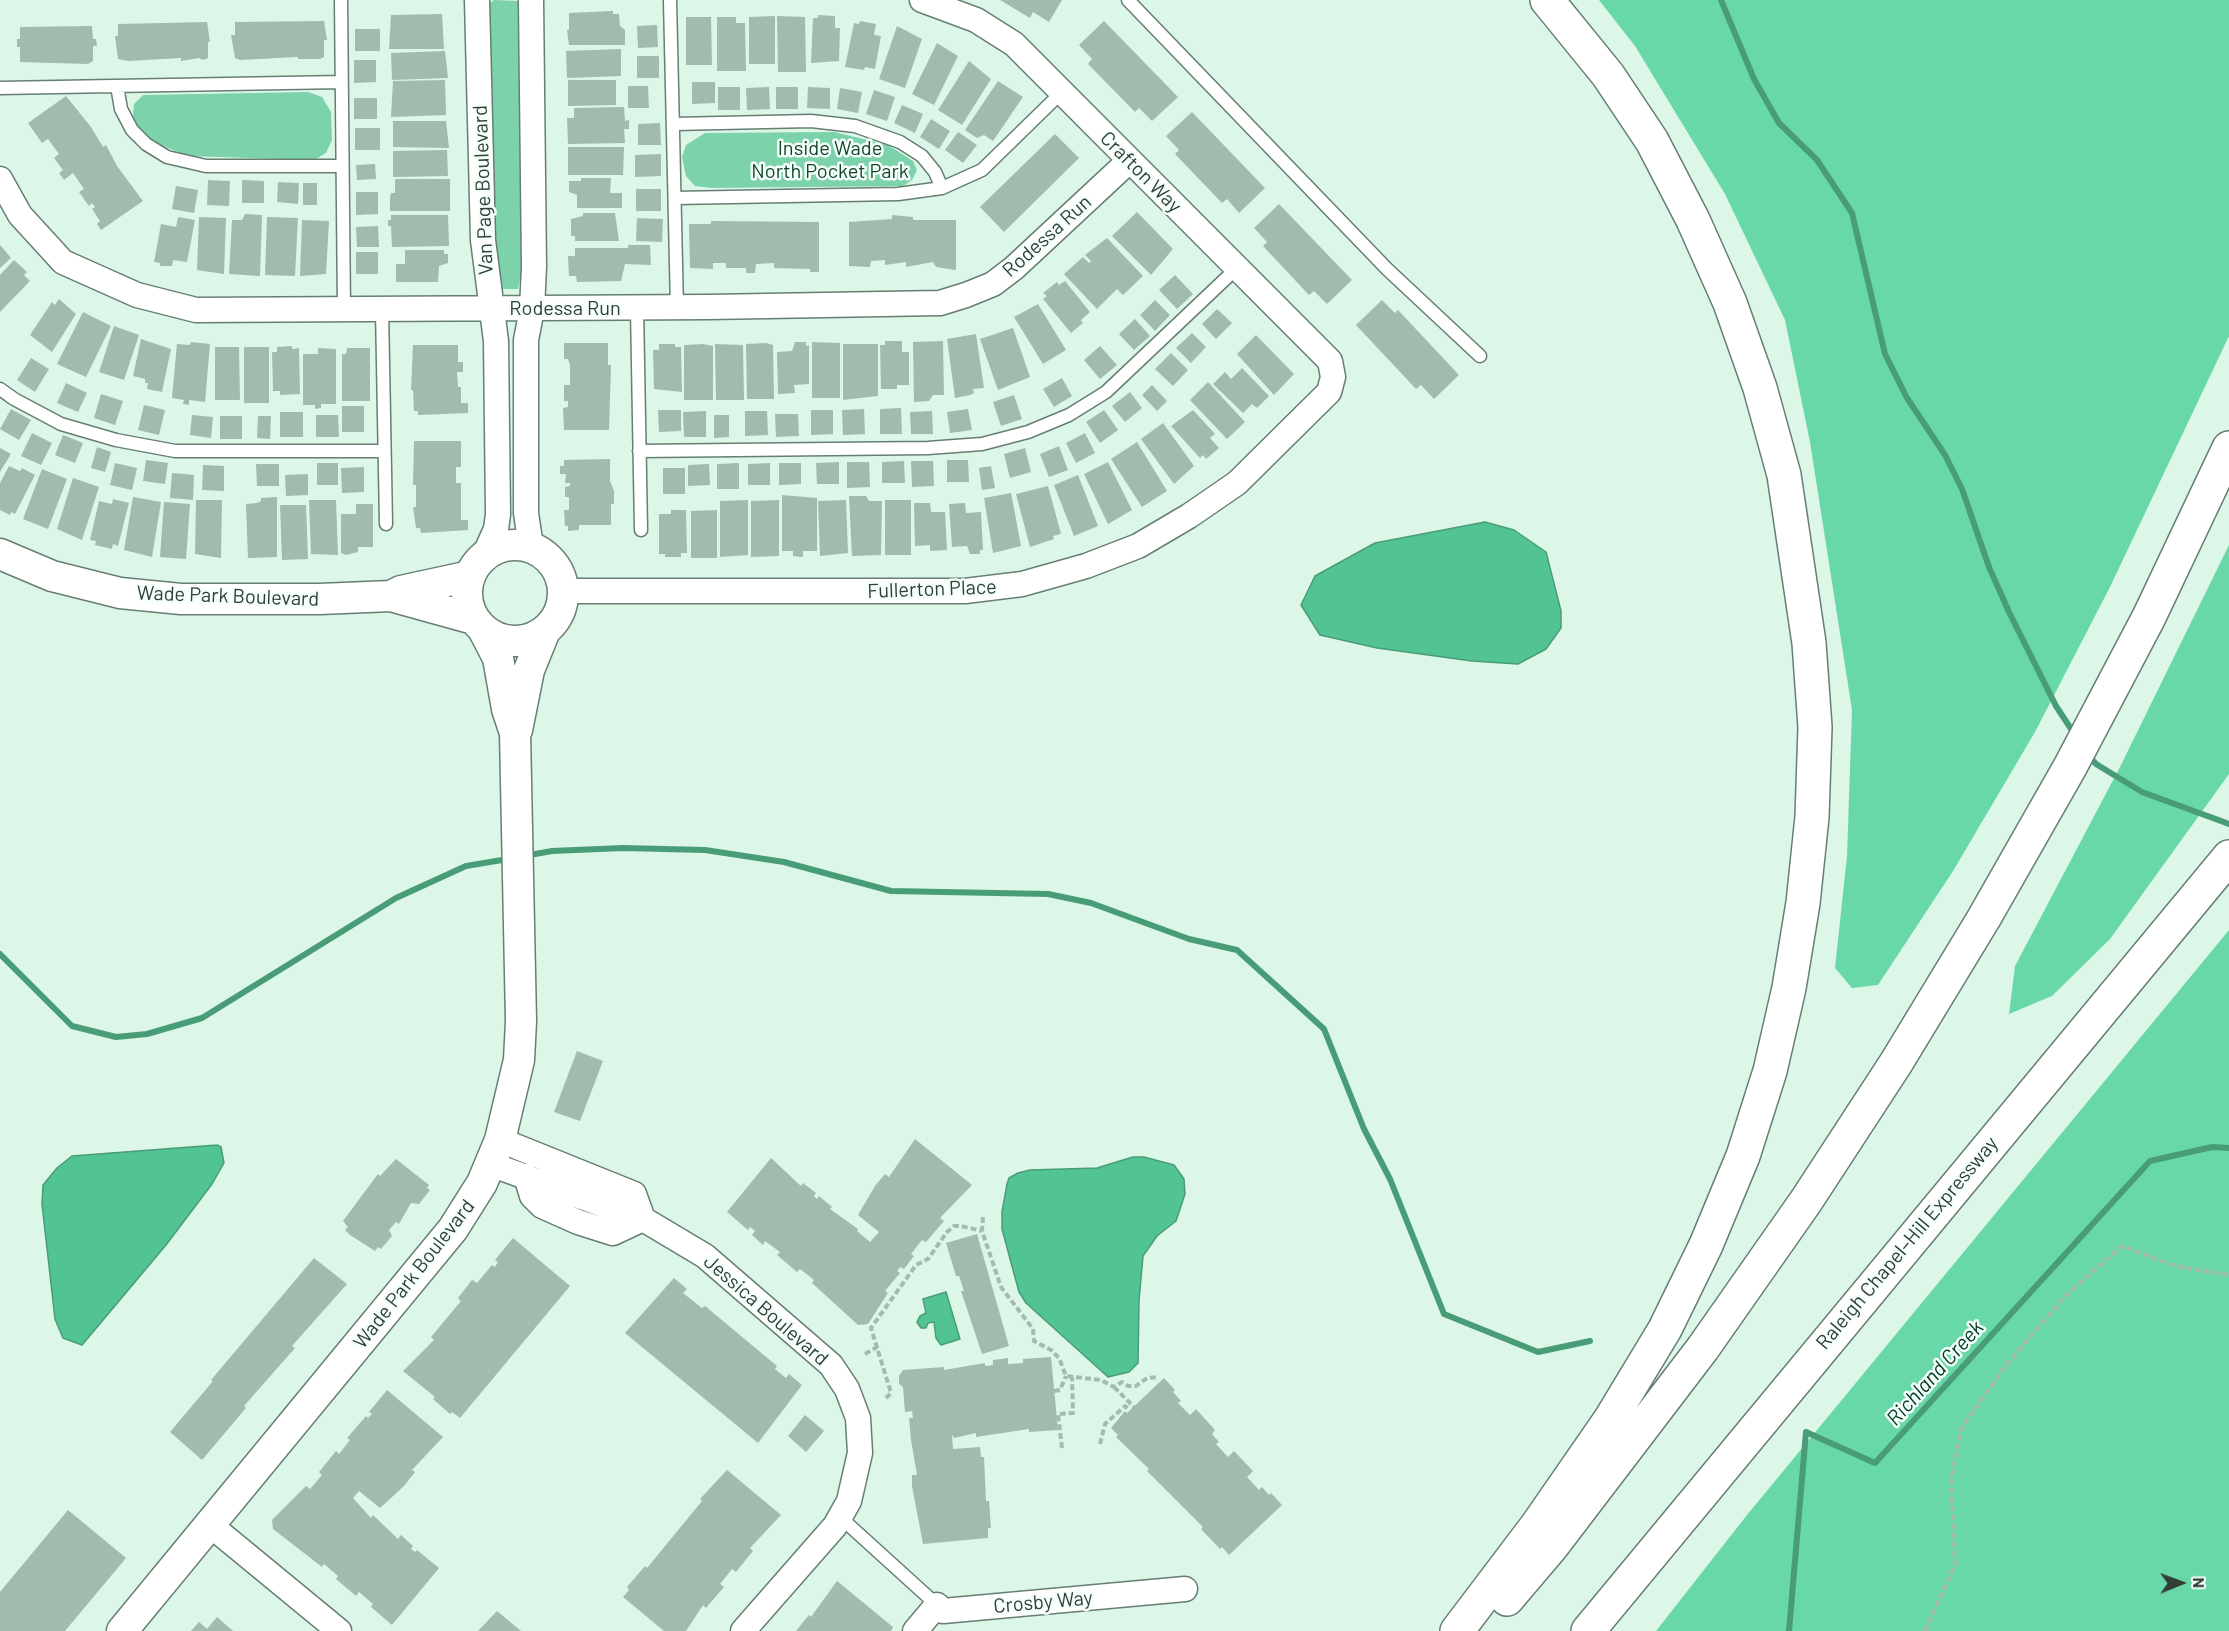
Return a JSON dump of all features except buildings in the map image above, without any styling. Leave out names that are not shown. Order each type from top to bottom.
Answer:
[{"type":"highway","points":[[1457,1631],[1538,1524],[1610,1420],[1665,1329],[1706,1245],[1743,1156],[1770,1071],[1791,977],[1803,903],[1812,817],[1815,727],[1809,643],[1784,475],[1760,388],[1730,303],[1693,220],[1652,141],[1608,75],[1547,0]]},
{"type":"highway","points":[[1481,1631],[1552,1546],[1703,1348],[1806,1201],[1896,1063],[1984,918],[2070,767],[2149,616],[2229,448]]},
{"type":"highway","name":"Raleigh Chapel–Hill Expressway","points":[[1588,1631],[2229,857]]},
{"type":"street","name":"Van Page Boulevard","points":[[477,0],[483,240],[496,341],[498,514],[494,536],[477,566]]},
{"type":"street","points":[[531,0],[532,309],[526,340],[526,513],[531,547]]},
{"type":"street","name":"Crafton Way","points":[[922,0],[976,20],[1014,44],[1330,361],[1333,377]]},
{"type":"street","name":"Rodessa Run","points":[[0,179],[20,215],[63,262],[137,295],[196,310],[677,308],[940,303],[966,295],[993,284],[1014,268],[1129,161]]},
{"type":"street","name":"Fullerton Place","points":[[564,591],[965,591],[1022,584],[1086,566],[1138,546],[1189,516],[1237,483],[1329,392],[1333,377]]},
{"type":"street","points":[[505,546],[531,547],[544,554],[554,564],[564,591],[562,607],[555,621],[544,633],[530,640],[514,642],[498,639],[479,625],[468,606],[467,590],[477,566],[505,546]]},
{"type":"street","name":"Wade Park Boulevard","points":[[0,554],[52,576],[120,593],[181,599],[391,596],[479,625],[498,658],[507,709],[515,733]]},
{"type":"street","name":"Wade Park Boulevard","points":[[391,596],[477,566]]},
{"type":"street","name":"Wade Park Boulevard","points":[[122,1631],[405,1290],[453,1229],[482,1183],[495,1152],[519,1060],[521,1022],[515,733],[531,662],[544,633]]},
{"type":"street","points":[[495,1152],[526,1176],[573,1180]]},
{"type":"street","points":[[495,1152],[573,1180],[634,1194],[643,1219],[613,1233],[560,1214],[542,1206],[532,1196],[526,1176]]},
{"type":"street","points":[[560,1214],[573,1180]]},
{"type":"street","name":"Jessica Boulevard","points":[[643,1219],[705,1256],[831,1365],[847,1389],[858,1418],[860,1452],[849,1501],[840,1517],[743,1631]]},
{"type":"street","points":[[209,1524],[339,1631]]},
{"type":"street","name":"Crosby Way","points":[[937,1605],[943,1611],[1185,1589]]},
{"type":"street","points":[[915,1631],[937,1605]]},
{"type":"lane","points":[[341,0],[344,310]]},
{"type":"lane","points":[[670,0],[677,308]]},
{"type":"lane","points":[[1128,0],[1388,269],[1480,356]]},
{"type":"lane","points":[[0,88],[340,82]]},
{"type":"lane","points":[[117,86],[121,109],[132,130],[146,144],[167,157],[206,166],[342,166]]},
{"type":"lane","points":[[675,198],[898,194],[942,188],[982,170],[1063,91]]},
{"type":"lane","points":[[674,124],[812,121],[855,126],[900,142],[921,156],[935,172],[942,188]]},
{"type":"lane","points":[[639,451],[928,448],[982,444],[1028,432],[1069,415],[1106,392],[1238,267]]},
{"type":"lane","points":[[637,308],[641,530]]},
{"type":"lane","points":[[382,309],[386,524]]},
{"type":"lane","points":[[0,389],[61,424],[116,440],[176,451],[384,451]]},
{"type":"lane","points":[[840,1517],[937,1605]]},
{"type":"path","points":[[983,1217],[982,1231],[1001,1287],[1033,1329],[1034,1341],[1051,1350],[1059,1358],[1065,1376],[1060,1390],[1054,1392]]},
{"type":"path","points":[[886,1398],[891,1393],[871,1328],[916,1265],[928,1259],[946,1232],[954,1226],[970,1227],[982,1231]]},
{"type":"path","points":[[1925,1631],[1955,1564],[1951,1479],[1962,1427],[2008,1364],[2066,1295],[2122,1246],[2175,1266],[2229,1275]]},
{"type":"path","points":[[865,1354],[877,1347]]},
{"type":"path","points":[[1065,1376],[1101,1380],[1114,1387],[1132,1408],[1125,1406],[1109,1419],[1105,1424],[1101,1444]]},
{"type":"path","points":[[1062,1448],[1059,1414],[1073,1413],[1072,1377]]},
{"type":"path","points":[[1114,1387],[1122,1382],[1128,1386],[1136,1386],[1147,1378],[1158,1377]]},
{"type":"green space","points":[[494,0],[518,1],[523,20],[526,248],[518,289],[500,289],[491,249],[485,20],[489,4]]},
{"type":"green space","points":[[308,92],[322,97],[331,112],[332,140],[326,153],[314,160],[187,156],[154,142],[136,125],[133,115],[134,104],[143,95]]},
{"type":"green space","name":"Inside Wade North Pocket Park","points":[[834,132],[888,145],[913,161],[917,170],[912,180],[903,186],[712,188],[695,186],[686,176],[682,157],[686,145],[705,133]]},
{"type":"shaded area","points":[[1599,0],[2229,0],[2229,336],[2110,587],[2035,732],[1953,871],[1878,985],[1852,988],[1835,968],[1847,856],[1852,710],[1810,442],[1785,320],[1725,194],[1635,46]]},
{"type":"shaded area","points":[[1485,522],[1514,530],[1546,552],[1561,611],[1561,628],[1546,649],[1518,664],[1472,661],[1377,648],[1320,635],[1301,605],[1315,576],[1375,543]]},
{"type":"shaded area","points":[[2229,545],[2229,774],[2110,939],[2052,996],[2009,1014],[2015,966],[2120,767]]},
{"type":"shaded area","points":[[2229,930],[2229,1631],[1656,1631],[1747,1515]]},
{"type":"shaded area","points":[[217,1145],[221,1147],[224,1163],[212,1184],[166,1245],[82,1345],[63,1338],[55,1319],[42,1204],[43,1185],[57,1168],[72,1156]]},
{"type":"shaded area","points":[[1133,1157],[1144,1157],[1174,1165],[1184,1179],[1185,1194],[1176,1221],[1157,1236],[1143,1256],[1139,1300],[1138,1363],[1129,1372],[1108,1377],[1026,1303],[1019,1292],[1002,1229],[1002,1212],[1009,1178],[1018,1173],[1030,1170],[1097,1168]]},
{"type":"shaded area","points":[[946,1292],[960,1339],[941,1345],[936,1338],[934,1322],[928,1323],[926,1328],[921,1328],[917,1322],[920,1316],[926,1313],[923,1299]]},
{"type":"waterway","points":[[1721,0],[1754,79],[1779,123],[1817,160],[1852,213],[1885,354],[1907,398],[1945,455],[1962,489],[1989,567],[2009,612],[2056,706],[2075,735]]},
{"type":"waterway","points":[[2089,756],[2096,764],[2142,792],[2229,824]]},
{"type":"waterway","points":[[524,856],[552,851],[623,848],[705,850],[784,862],[891,891],[1048,894],[1091,903],[1189,939],[1237,950],[1324,1029],[1364,1129],[1390,1179],[1444,1314],[1538,1352],[1590,1341]]},
{"type":"waterway","points":[[0,954],[72,1026],[116,1037],[147,1034],[202,1018],[396,898],[466,866],[508,859]]},
{"type":"waterway","name":"Richland Creek","points":[[1789,1631],[1806,1432],[1875,1463],[2150,1161],[2212,1147],[2229,1148]]}]
